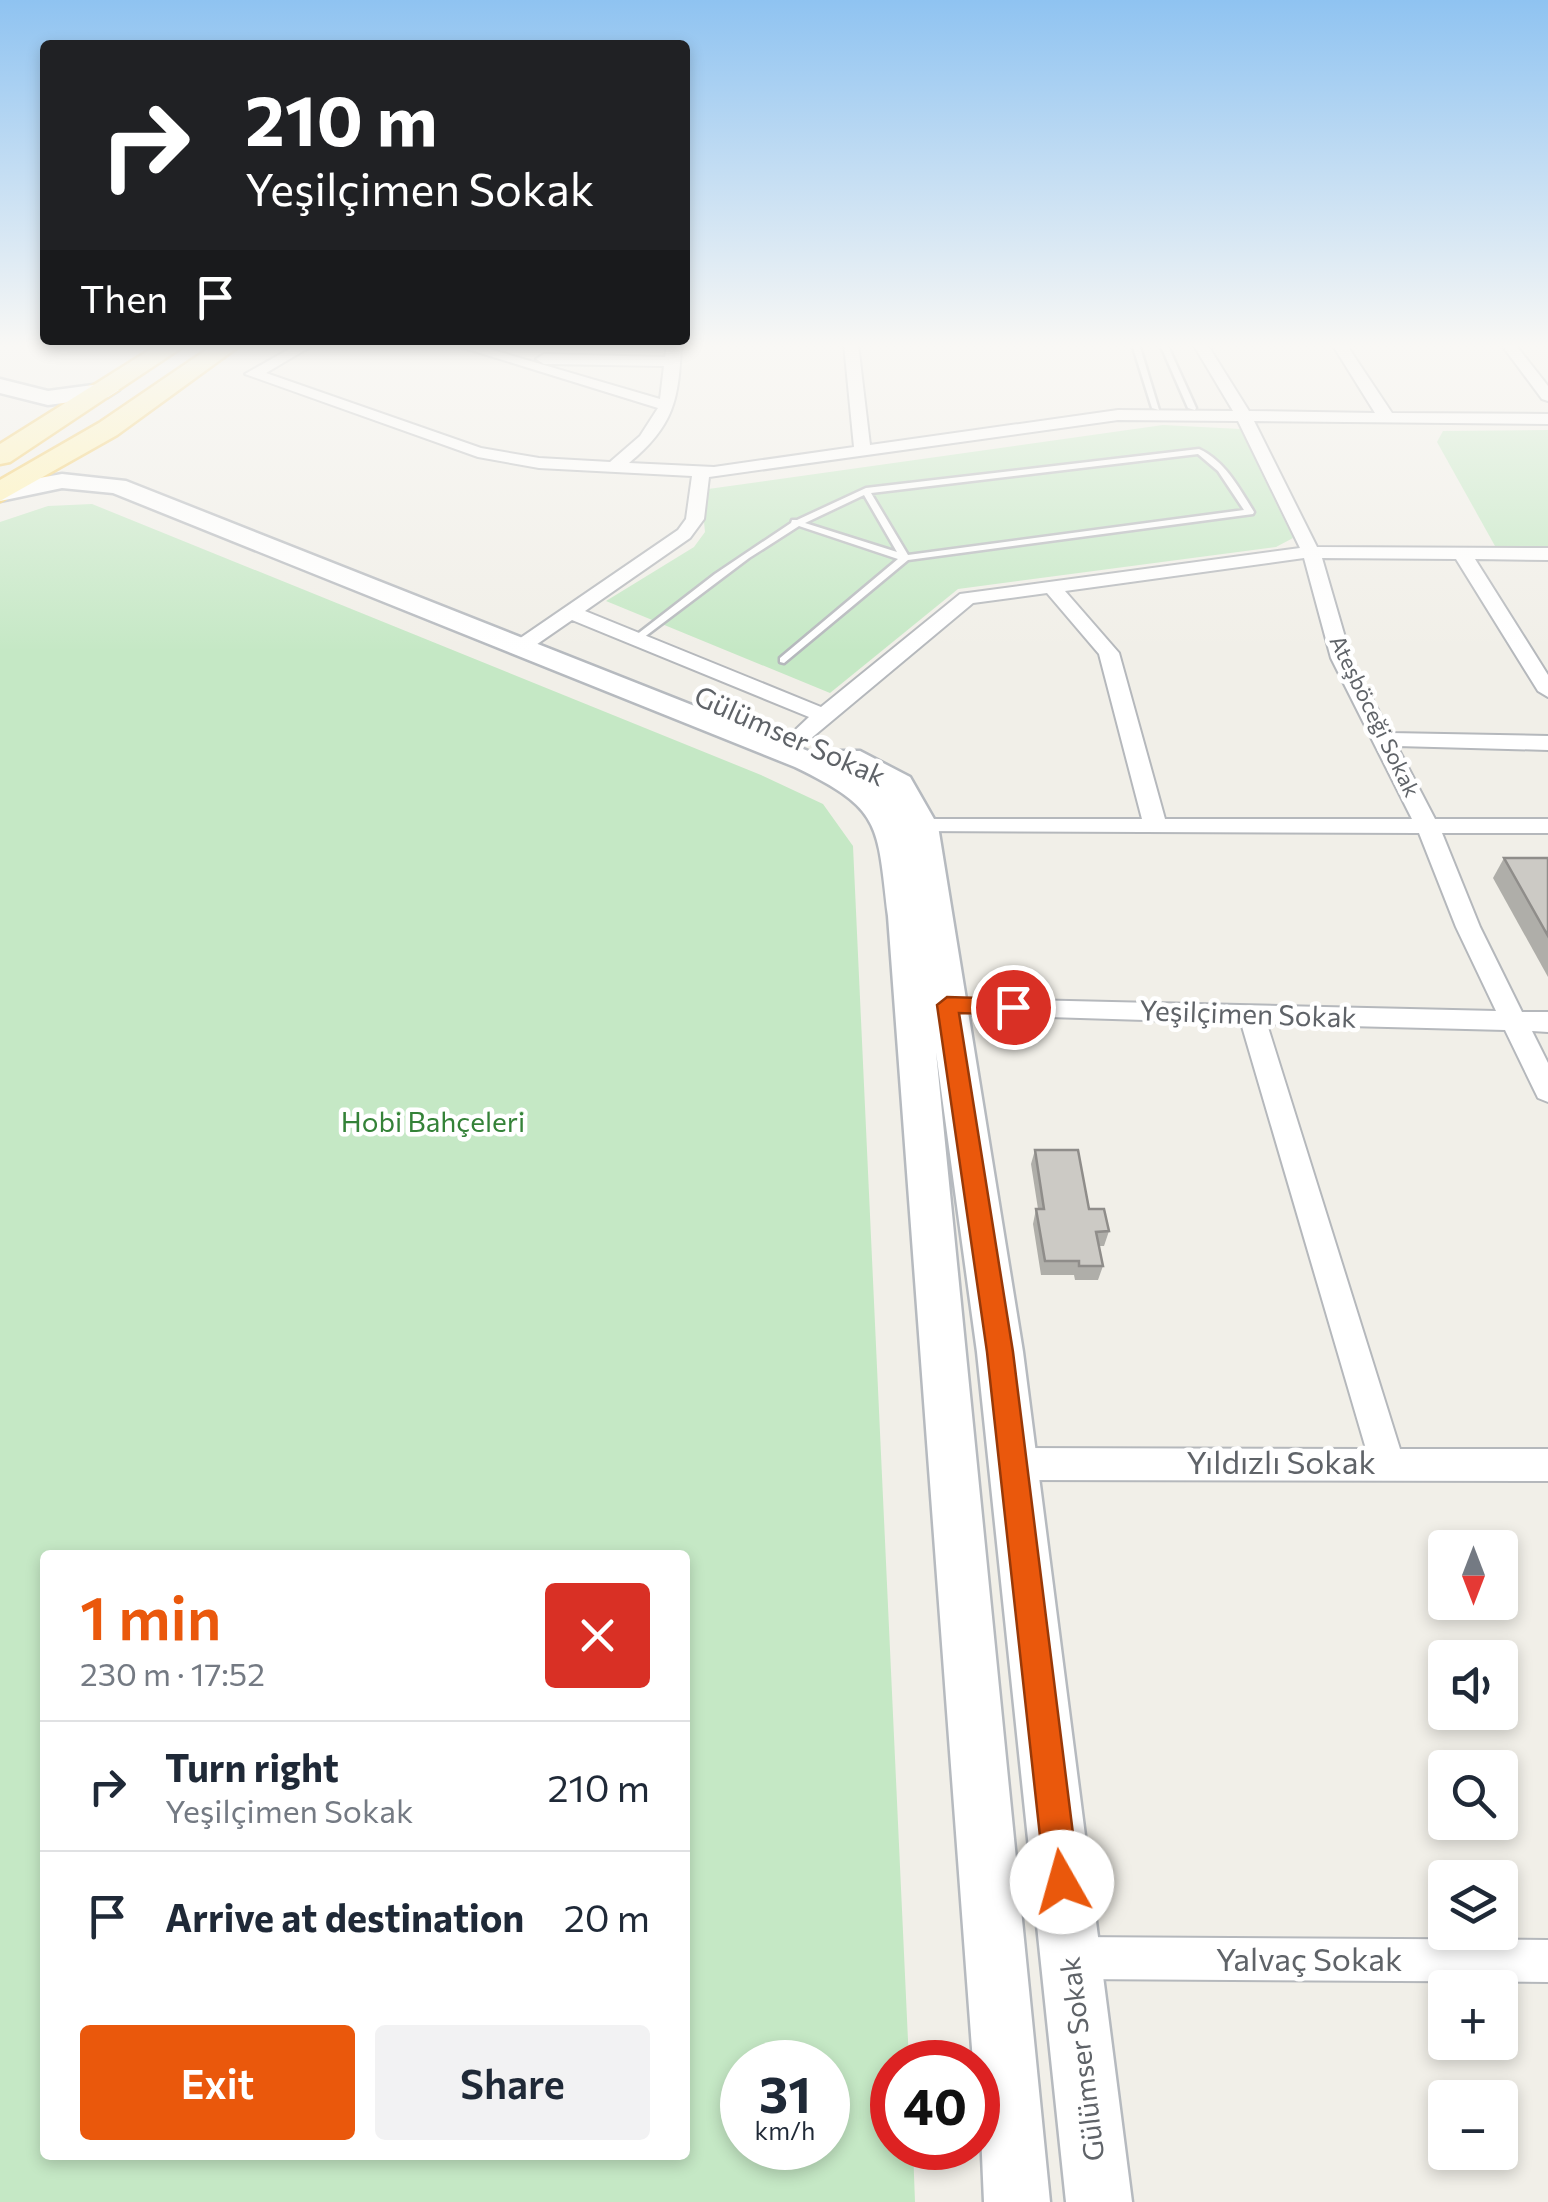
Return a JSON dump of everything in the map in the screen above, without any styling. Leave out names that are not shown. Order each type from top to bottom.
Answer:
[{"type":"main road","points":[[0,492],[78,447]]},
{"type":"street","name":"Gülümser Sokak","points":[[99,447],[103,456],[120,468],[546,630],[812,725],[899,784],[920,826],[1000,1352],[1099,2202]]},
{"type":"street","points":[[463,447],[540,464],[700,472],[878,447]]},
{"type":"street","points":[[612,468],[637,447]]},
{"type":"street","name":"Ateşböceği Sokak","points":[[1258,447],[1311,552],[1341,658],[1428,827],[1468,928],[1548,1091]]},
{"type":"street","points":[[546,630],[684,534],[695,519],[700,472]]},
{"type":"street","points":[[0,492],[62,481],[117,486],[546,630],[861,787],[889,821],[901,891],[915,1039],[1017,2202]]},
{"type":"street","points":[[546,630],[636,639],[812,725],[967,598],[1311,552],[1548,554]]},
{"type":"street","points":[[1462,553],[1548,691]]},
{"type":"street","points":[[1052,587],[1110,653],[1155,825]]},
{"type":"street","points":[[1386,740],[1548,743]]},
{"type":"street","points":[[920,826],[1548,826]]},
{"type":"street","name":"Yeşilçimen Sokak","points":[[947,1005],[1548,1022]]},
{"type":"street","points":[[1251,1014],[1387,1462]]},
{"type":"street","name":"Yıldızlı Sokak","points":[[1013,1464],[1548,1464]]},
{"type":"street","name":"Yalvaç Sokak","points":[[1070,1958],[1548,1962]]},
{"type":"lane","points":[[636,639],[759,544],[796,522],[866,491],[1199,451],[1219,468],[1250,512],[905,558],[796,522]]},
{"type":"lane","points":[[866,491],[905,558]]},
{"type":"lane","points":[[784,660],[905,558]]},
{"type":"green space","points":[[1008,447],[1249,447],[1293,538],[1276,547],[958,589],[830,693],[606,601],[694,547],[705,532],[701,490]]},
{"type":"green space","points":[[1440,447],[1548,447],[1548,546],[1495,546]]},
{"type":"green space","name":"Hobi Bahçeleri","points":[[92,504],[761,775],[823,804],[853,846],[908,2040],[870,2040],[870,2170],[914,2170],[915,2202],[0,2202],[0,522],[48,506]]},
{"type":"building","points":[[1504,858],[1548,858],[1548,936]]},
{"type":"building","points":[[1035,1150],[1078,1150],[1089,1209],[1104,1209],[1109,1231],[1096,1232],[1103,1266],[1045,1261],[1036,1209],[1044,1209]]},
{"type":"route","points":[[1013,1007],[947,1005],[1000,1352],[1062,1882]]}]
